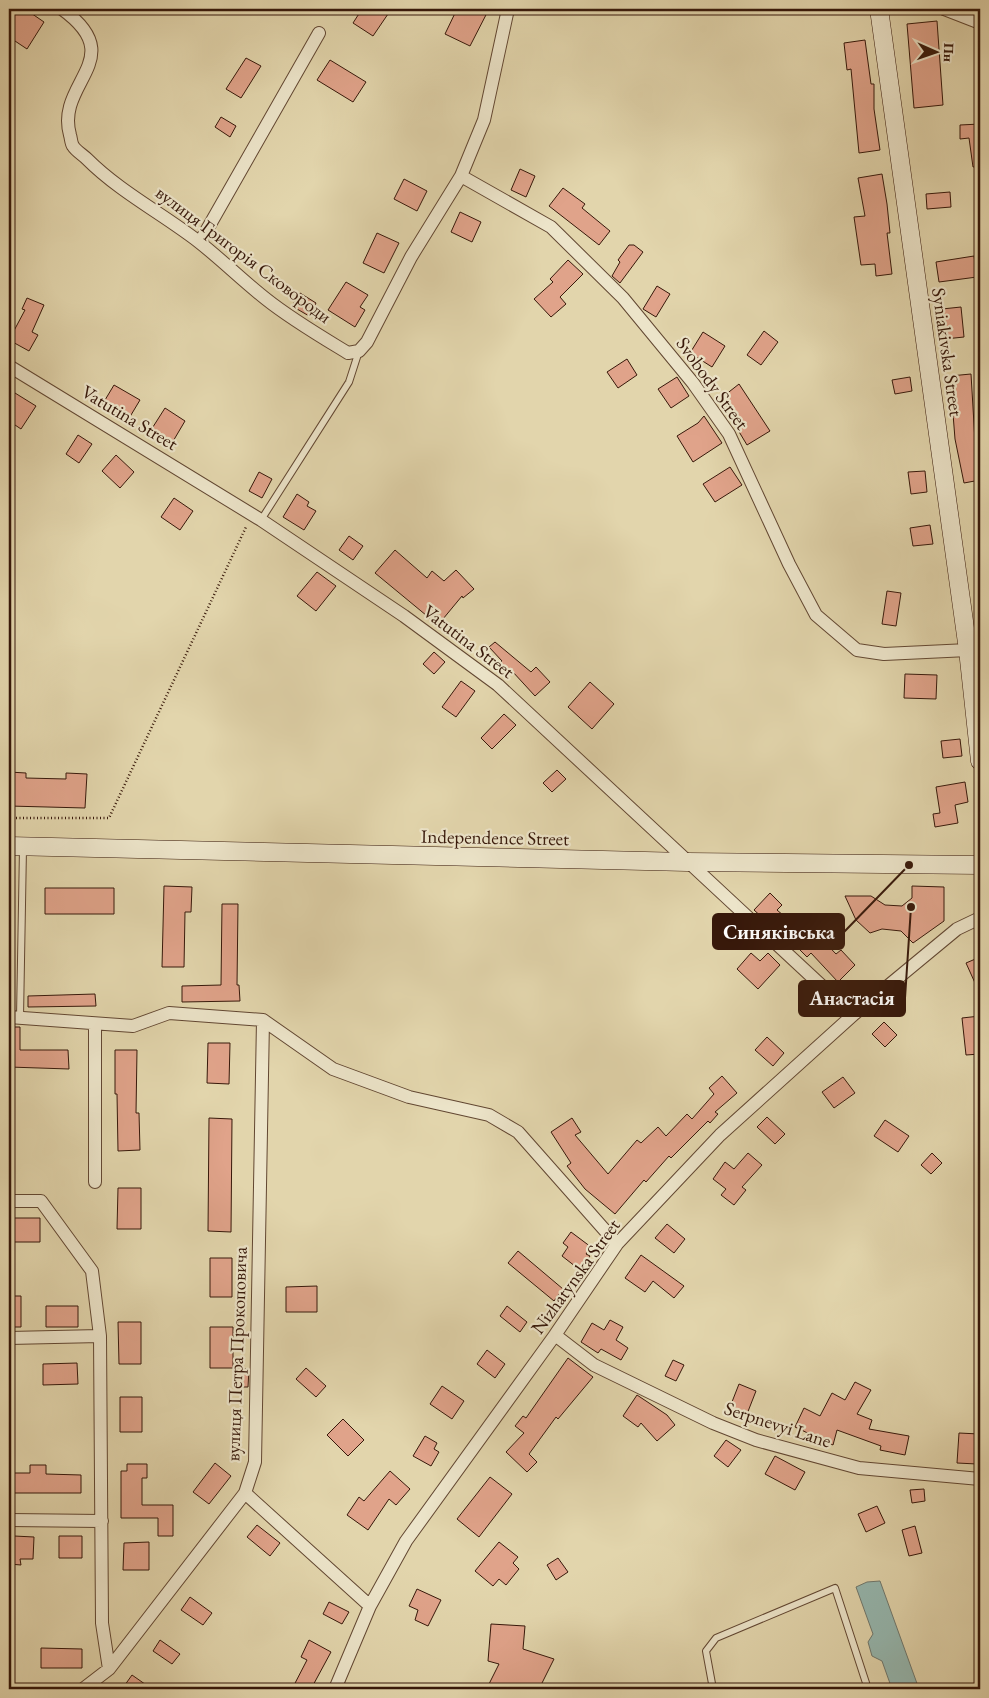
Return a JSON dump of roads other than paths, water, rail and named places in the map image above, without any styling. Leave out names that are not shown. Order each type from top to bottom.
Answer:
[{"type":"street","name":"вулиця Григорія Сковороди","points":[[62,9],[73,17],[86,32],[91,44],[92,56],[89,67],[68,106],[66,123],[73,146],[99,171],[200,242],[267,300],[348,353],[359,351]]},
{"type":"street","points":[[359,351],[367,342],[411,257],[461,176],[484,120],[508,9]]},
{"type":"street","name":"Syniakivska Street","points":[[879,9],[968,650],[980,761]]},
{"type":"street","points":[[944,9],[980,23]]},
{"type":"street","points":[[200,242],[319,33]]},
{"type":"street","name":"Svobody Street","points":[[461,176],[551,228],[623,298],[693,384],[729,434],[789,564],[816,615],[857,650],[884,654],[968,650]]},
{"type":"street","name":"Vatutina Street","points":[[9,366],[257,517],[404,616],[498,685],[853,1015]]},
{"type":"street","name":"Independence Street","points":[[16,846],[687,862],[980,865]]},
{"type":"street","name":"Nizhatynska Street","points":[[335,1689],[370,1606],[406,1541],[555,1335],[618,1244],[720,1135],[853,1015],[957,929],[980,918]]},
{"type":"street","points":[[14,1017],[133,1026],[169,1013],[263,1020],[333,1069],[409,1097],[489,1115],[518,1132],[618,1244]]},
{"type":"street","name":"вулиця Петра Прокоповича","points":[[83,1689],[109,1669],[245,1493],[255,1462],[263,1020]]},
{"type":"street","points":[[95,1024],[95,1182]]},
{"type":"street","points":[[9,1201],[41,1201],[92,1271],[100,1336],[102,1623],[109,1669]]},
{"type":"street","name":"Serpnevyi Lane","points":[[555,1335],[594,1365],[713,1423],[756,1440],[859,1468],[980,1479]]},
{"type":"street","points":[[9,1338],[100,1336]]},
{"type":"street","points":[[245,1493],[370,1606]]},
{"type":"street","points":[[9,1520],[102,1521]]},
{"type":"lane","points":[[257,517],[349,382],[359,351]]},
{"type":"lane","points":[[14,1017],[16,846]]},
{"type":"lane","points":[[710,1688],[706,1651],[716,1638],[835,1588],[868,1689]]},
{"type":"water","points":[[880,1581],[919,1689],[892,1689],[882,1661],[872,1656],[868,1642],[873,1634],[856,1587],[867,1582]]},
{"type":"place","name":"Синяківська","points":[[909,865]]},
{"type":"place","name":"Анастасія","points":[[911,907]]}]
